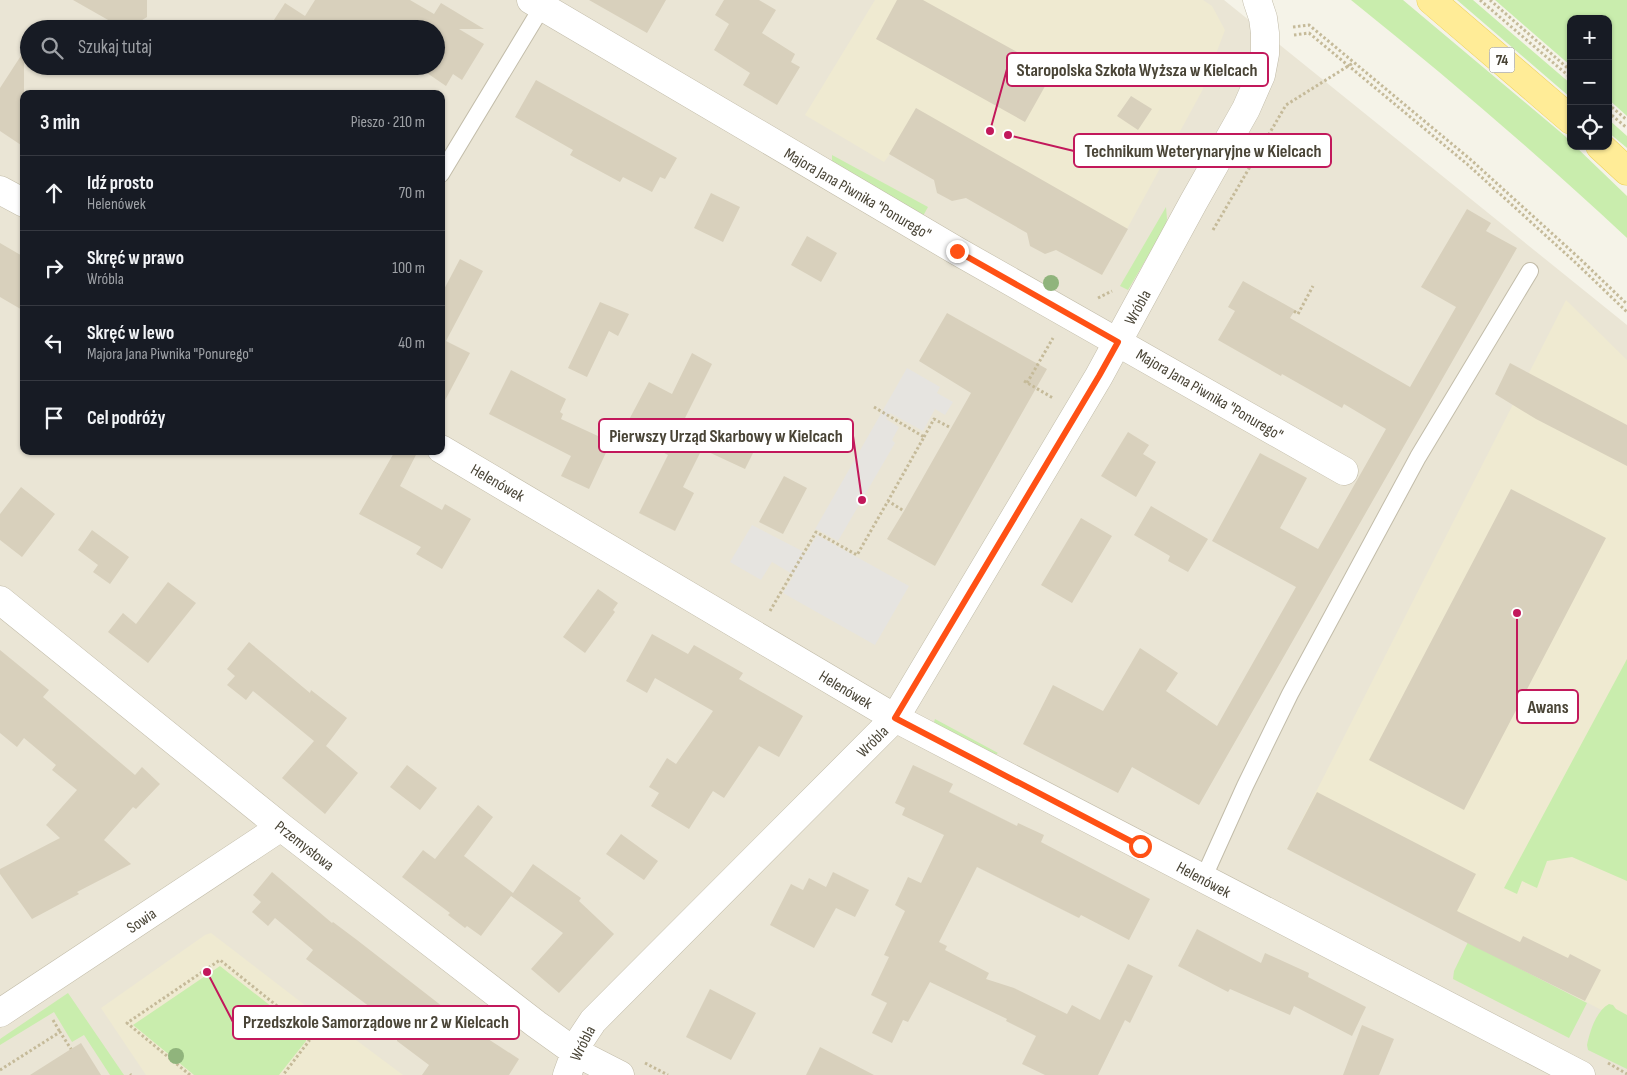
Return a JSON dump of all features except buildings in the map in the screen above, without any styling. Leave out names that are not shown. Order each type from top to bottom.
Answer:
[{"type":"main road","name":"74","points":[[1431,0],[1567,117]]},
{"type":"main road","points":[[1604,150],[1627,171]]},
{"type":"street","name":"Wróbla","points":[[571,1064],[584,1032],[592,1021],[895,718],[1099,376],[1246,109],[1264,64],[1282,32],[1261,11],[1257,0]]},
{"type":"street","name":"Majora Jana Piwnika \"Ponurego\"","points":[[537,3],[818,170],[1344,471]]},
{"type":"street","points":[[0,190],[20,202]]},
{"type":"street","name":"Helenówek","points":[[445,451],[895,718],[1203,879],[1539,1066],[1581,1075]]},
{"type":"street","name":"Przemysłowa","points":[[0,600],[571,1064],[620,1075]]},
{"type":"street","name":"Sowia","points":[[0,1013],[281,827]]},
{"type":"lane","points":[[445,167],[537,3]]},
{"type":"lane","points":[[1203,879],[1245,786],[1290,694],[1418,457],[1530,271]]},
{"type":"path","points":[[1480,0],[1567,75]]},
{"type":"path","points":[[1490,0],[1567,67]]},
{"type":"path","points":[[1282,32],[1308,25],[1470,159],[1627,304]]},
{"type":"path","points":[[1282,32],[1309,33],[1467,164],[1627,312]]},
{"type":"path","points":[[1208,238],[1286,105],[1353,63]]},
{"type":"path","points":[[1609,105],[1627,120]]},
{"type":"path","points":[[1612,115],[1627,128]]},
{"type":"path","points":[[1294,311],[1298,314],[1313,286]]},
{"type":"path","points":[[1096,298],[1113,290]]},
{"type":"path","points":[[1036,388],[1026,382],[1038,364]]},
{"type":"path","points":[[874,408],[924,437]]},
{"type":"path","points":[[768,616],[815,533],[857,555],[934,419],[951,428]]},
{"type":"path","points":[[888,501],[904,511]]},
{"type":"path","points":[[190,1075],[127,1023],[220,960],[307,1030],[309,1041],[284,1075]]},
{"type":"path","points":[[53,1020],[71,1049]]},
{"type":"path","points":[[307,1030],[315,1020]]},
{"type":"path","points":[[0,1070],[60,1032]]},
{"type":"shaded area","points":[[0,0],[1224,0],[1627,325],[1627,1075],[0,1075]]},
{"type":"shaded area","points":[[875,0],[1203,0],[1212,6],[1225,30],[1202,91],[1102,275],[890,154],[884,162],[805,115]]},
{"type":"shaded area","points":[[1566,300],[1627,360],[1627,1023],[1287,849]]},
{"type":"shaded area","points":[[907,368],[940,387],[937,393],[953,402],[945,415],[935,409],[923,431],[890,413],[886,419],[899,427],[892,440],[895,443],[838,541],[816,529],[814,531]]},
{"type":"shaded area","points":[[752,525],[806,553],[817,535],[909,586],[875,645],[783,593],[794,575],[772,562],[761,580],[730,562]]},
{"type":"shaded area","points":[[211,933],[336,1029],[352,1037],[403,1075],[146,1075],[101,1008],[205,935]]},
{"type":"green space","points":[[1351,0],[1403,0],[1565,136],[1567,138],[1567,150],[1579,150],[1627,196],[1627,238],[1560,176]]},
{"type":"green space","points":[[1457,0],[1473,0],[1567,81],[1567,95]]},
{"type":"green space","points":[[1495,0],[1627,0],[1627,116],[1612,103],[1612,15],[1567,15],[1567,63]]},
{"type":"green space","points":[[1612,123],[1627,136],[1627,148],[1612,135]]},
{"type":"green space","points":[[832,155],[928,207],[923,216],[832,162]]},
{"type":"green space","points":[[1166,207],[1166,225],[1128,290],[1120,286]]},
{"type":"green space","points":[[1627,659],[1627,881],[1572,857],[1547,861],[1537,888],[1522,881],[1517,894],[1504,888]]},
{"type":"green space","points":[[935,719],[998,753],[993,757],[933,725]]},
{"type":"green space","points":[[1468,942],[1587,1003],[1569,1038],[1453,979],[1454,971]]},
{"type":"green space","points":[[220,966],[305,1033],[306,1041],[279,1075],[194,1075],[133,1025]]},
{"type":"green space","points":[[68,993],[124,1075],[110,1075],[84,1035],[72,1042],[54,1012],[0,1045],[0,1039]]},
{"type":"green space","points":[[1609,1004],[1627,1015],[1627,1069],[1588,1050],[1587,1045],[1594,1022],[1600,1011]]},
{"type":"place","name":"Staropolska Szkoła Wyższa w Kielcach","points":[[990,131]]},
{"type":"place","name":"Technikum Weterynaryjne w Kielcach","points":[[1008,135]]},
{"type":"place","name":"Pierwszy Urząd Skarbowy w Kielcach","points":[[862,500]]},
{"type":"place","name":"Awans","points":[[1517,613]]},
{"type":"place","name":"Przedszkole Samorządowe nr 2 w Kielcach","points":[[207,972]]},
{"type":"route","points":[[957,251],[1118,342],[895,718],[1140,846]]}]
